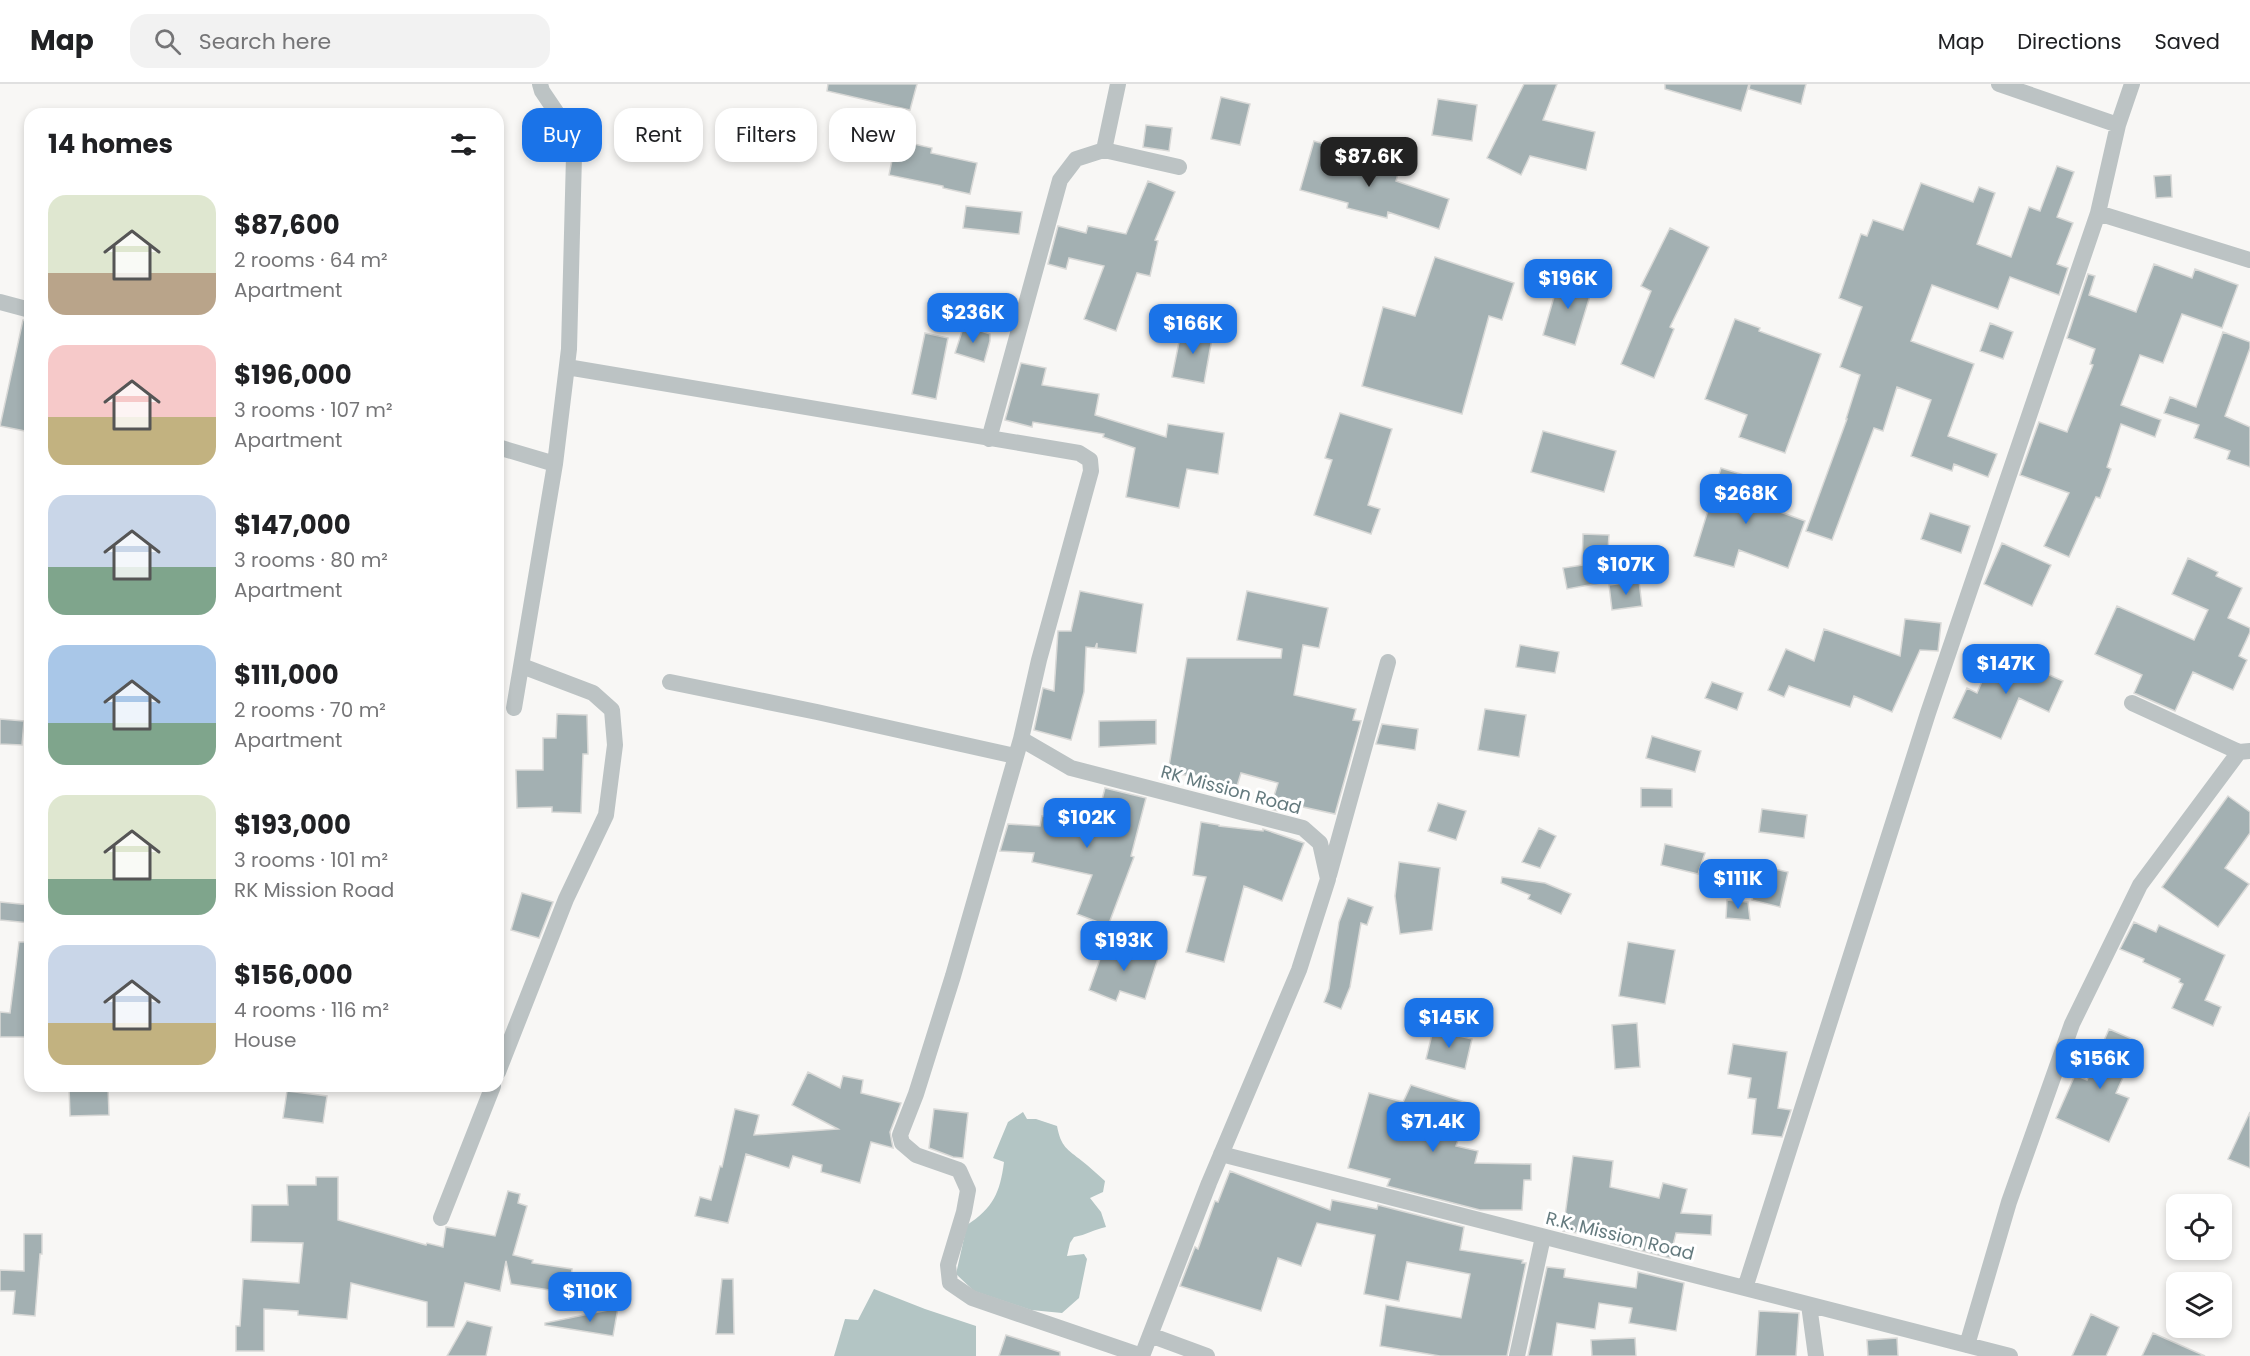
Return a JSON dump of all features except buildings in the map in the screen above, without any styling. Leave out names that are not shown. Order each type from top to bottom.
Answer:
[{"type":"street","points":[[514,708],[555,464],[567,367],[574,156],[568,131],[542,92],[540,84]]},
{"type":"street","points":[[1104,150],[1119,84]]},
{"type":"street","points":[[1999,84],[2118,125]]},
{"type":"street","points":[[1745,1288],[1928,713],[2098,213],[2118,125],[2132,84]]},
{"type":"street","points":[[988,439],[1060,180],[1076,159],[1104,150],[1179,167]]},
{"type":"street","points":[[2098,213],[2250,260]]},
{"type":"street","points":[[0,302],[24,308]]},
{"type":"street","points":[[567,367],[1079,453],[1090,460],[1091,471],[1039,660],[1021,739],[953,976],[916,1094],[900,1135],[902,1143],[916,1155],[959,1170],[968,1190],[964,1212],[948,1265],[950,1283],[972,1298],[1142,1356],[1221,1154],[1299,970],[1328,879],[1388,662]]},
{"type":"street","points":[[504,449],[555,464]]},
{"type":"street","points":[[504,1057],[566,899],[606,815],[615,746],[612,710],[593,693],[522,666]]},
{"type":"street","points":[[670,682],[1015,756]]},
{"type":"street","points":[[1967,1345],[2008,1202],[2072,1024],[2139,885],[2245,751],[2132,704]]},
{"type":"street","name":"RK Mission Road","points":[[1021,739],[1071,768],[1303,828],[1320,843],[1328,879]]},
{"type":"street","points":[[441,1218],[491,1092]]},
{"type":"street","name":"R.K. Mission Road","points":[[1221,1154],[2010,1356]]},
{"type":"street","points":[[1517,1356],[1543,1237]]},
{"type":"street","points":[[1809,1305],[1816,1356]]},
{"type":"street","points":[[1150,1335],[1207,1356]]},
{"type":"shaded area","points":[[1023,1112],[1027,1119],[1036,1119],[1057,1126],[1060,1139],[1065,1147],[1105,1181],[1103,1192],[1090,1198],[1101,1212],[1106,1227],[1074,1237],[1070,1243],[1067,1256],[1084,1254],[1087,1259],[1079,1298],[1062,1313],[1031,1310],[974,1291],[956,1274],[967,1225],[989,1206],[1000,1183],[1004,1162],[993,1158],[1008,1122]]},
{"type":"shaded area","points":[[874,1289],[976,1326],[976,1356],[834,1356],[845,1319],[858,1320]]}]
